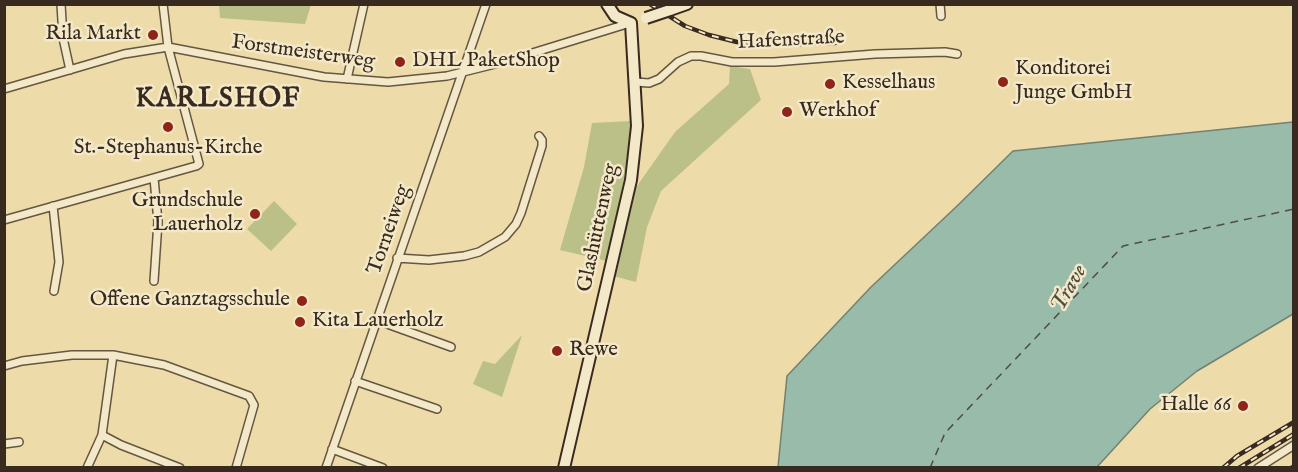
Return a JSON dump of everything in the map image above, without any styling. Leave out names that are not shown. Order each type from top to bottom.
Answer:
[{"type":"street","points":[[61,4],[63,38],[70,70]]},
{"type":"street","points":[[4,220],[199,164],[168,47],[163,4]]},
{"type":"street","points":[[347,79],[364,4]]},
{"type":"street","name":"Torneiweg","points":[[326,468],[486,4]]},
{"type":"street","points":[[607,4],[615,16],[631,23],[687,4]]},
{"type":"street","points":[[940,4],[940,16]]},
{"type":"street","name":"Forstmeisterweg","points":[[4,89],[123,54],[168,47],[300,73],[388,82],[462,73],[631,23]]},
{"type":"street","name":"Glashüttenweg","points":[[564,468],[631,180],[637,126],[631,23]]},
{"type":"street","name":"Hafenstraße","points":[[635,82],[650,83],[678,62],[691,56],[732,62],[774,62],[864,54],[945,51],[957,54]]},
{"type":"street","points":[[397,258],[429,260],[464,256],[479,252],[505,237],[521,213],[542,146],[539,136]]},
{"type":"street","points":[[154,178],[158,222],[154,281]]},
{"type":"street","points":[[53,206],[58,234],[59,262],[54,291]]},
{"type":"street","points":[[376,320],[451,347]]},
{"type":"street","points":[[4,366],[22,361],[72,355],[113,356],[164,365],[249,396],[254,405],[236,468]]},
{"type":"street","points":[[87,468],[102,435],[113,356]]},
{"type":"street","points":[[355,381],[437,409]]},
{"type":"street","points":[[102,435],[166,466],[180,468]]},
{"type":"street","points":[[4,444],[19,442]]},
{"type":"street","points":[[1258,468],[1293,445]]},
{"type":"street","points":[[333,449],[383,468]]},
{"type":"green space","points":[[219,4],[311,5],[305,24],[220,18]]},
{"type":"green space","points":[[730,66],[750,69],[761,100],[661,191],[647,227],[636,282],[613,276],[630,203],[637,186],[675,132],[729,84]]},
{"type":"green space","points":[[631,121],[624,179],[607,261],[560,250],[584,167],[592,123]]},
{"type":"green space","points":[[274,201],[297,224],[271,251],[247,229]]},
{"type":"green space","points":[[522,335],[502,397],[473,384],[483,361],[495,364]]},
{"type":"water","name":"Trave","points":[[1293,122],[1293,314],[1197,371],[1150,409],[1097,467],[778,467],[787,376],[871,287],[1013,151]]},
{"type":"ferry route","points":[[930,468],[945,433],[1123,246],[1294,209]]},
{"type":"railway","points":[[650,4],[685,26],[737,42],[767,45],[835,43]]},
{"type":"railway","points":[[1223,468],[1237,456],[1294,422]]},
{"type":"railway","points":[[1239,468],[1294,434]]},
{"type":"place","name":"Rila Markt","points":[[153,35]]},
{"type":"place","name":"DHL PaketShop","points":[[400,62]]},
{"type":"place","name":"Konditorei Junge GmbH","points":[[1003,82]]},
{"type":"place","name":"Kesselhaus","points":[[830,84]]},
{"type":"place","name":"Werkhof","points":[[787,112]]},
{"type":"place","name":"St.-Stephanus-Kirche","points":[[168,127]]},
{"type":"place","name":"Grundschule Lauerholz","points":[[255,214]]},
{"type":"place","name":"Offene Ganztagsschule","points":[[302,301]]},
{"type":"place","name":"Kita Lauerholz","points":[[300,322]]},
{"type":"place","name":"Rewe","points":[[557,351]]},
{"type":"place","name":"Halle 66","points":[[1243,406]]},
{"type":"district","name":"KARLSHOF","points":[[218,100]]}]
